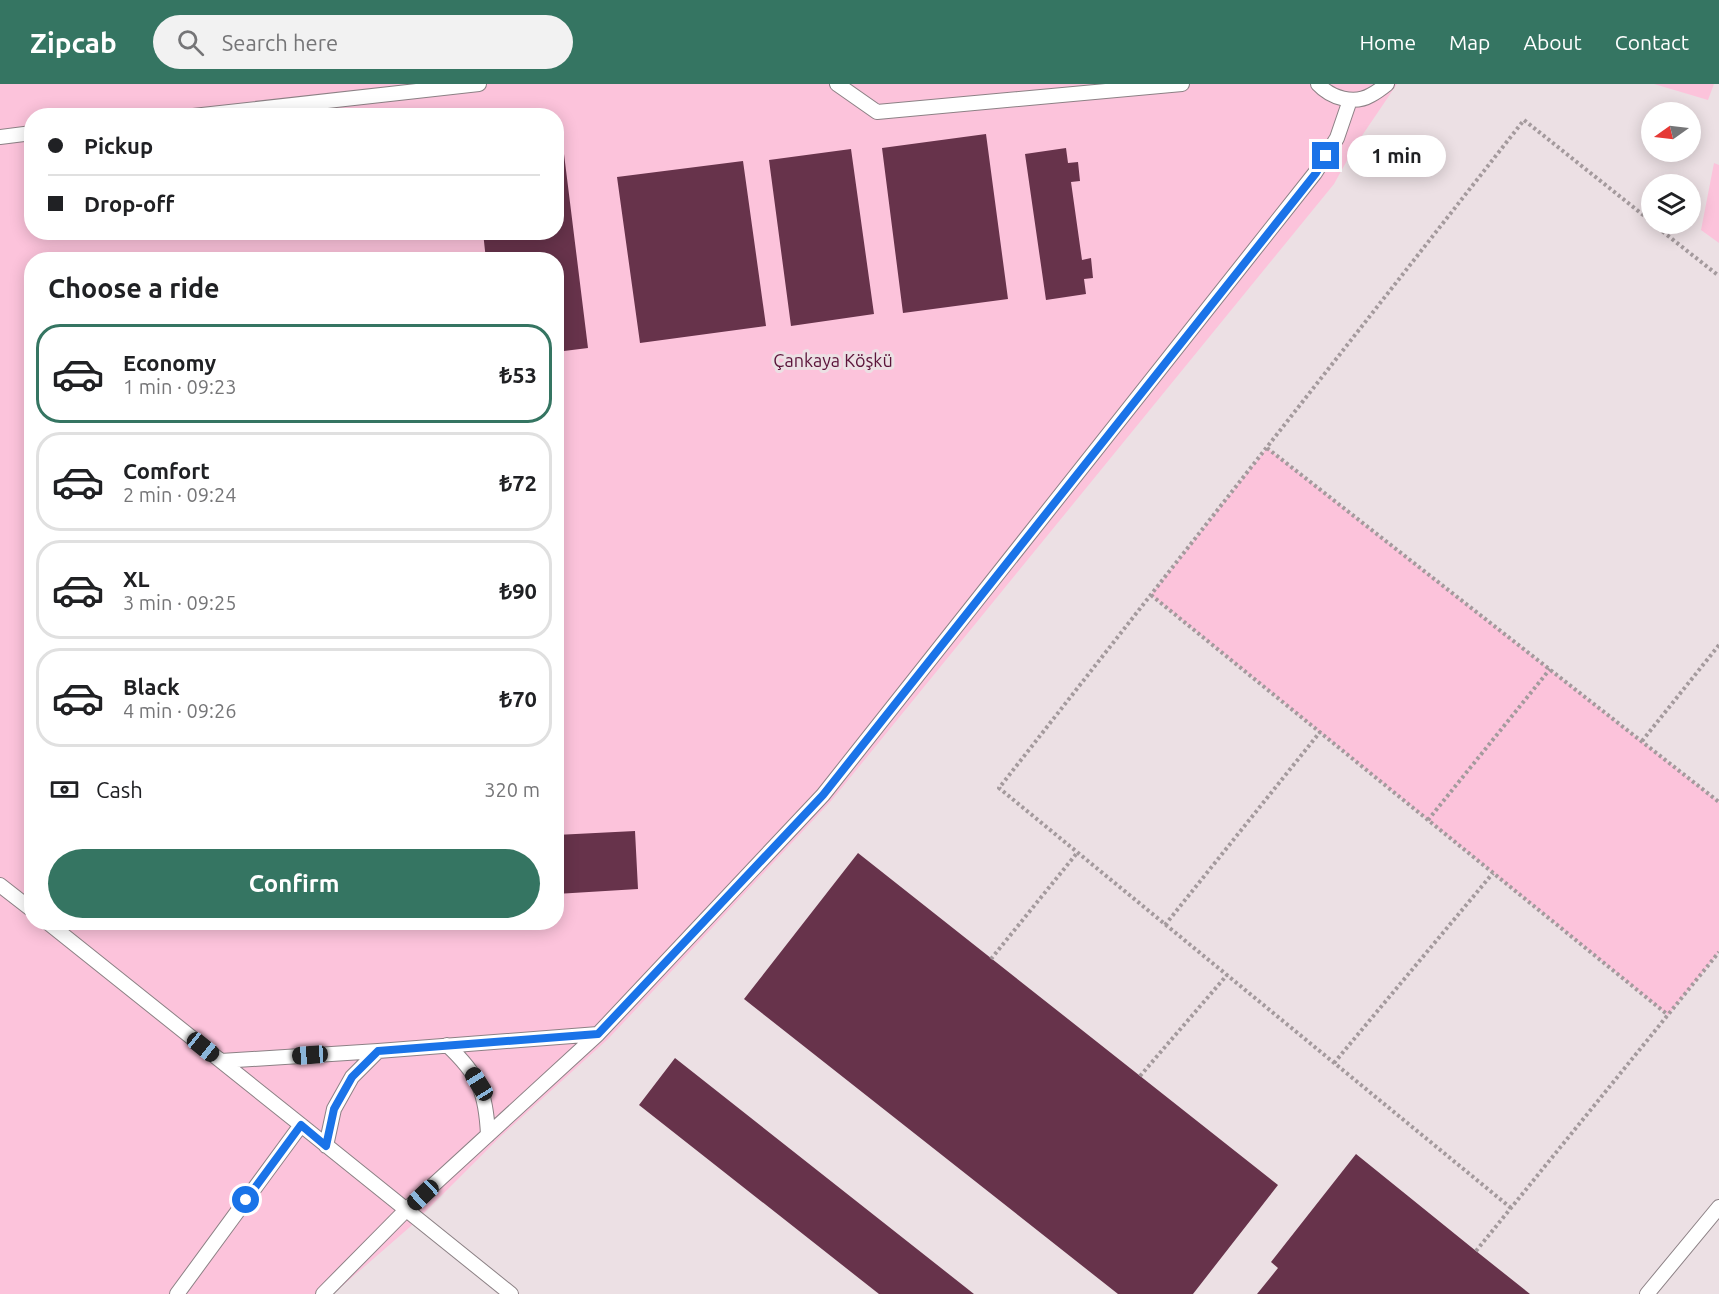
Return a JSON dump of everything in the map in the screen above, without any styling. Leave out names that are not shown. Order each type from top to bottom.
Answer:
[{"type":"lane","points":[[264,108],[479,84]]},
{"type":"lane","points":[[837,84],[877,112],[1182,84]]},
{"type":"lane","points":[[1318,84],[1334,96],[1350,100],[1369,97],[1387,84]]},
{"type":"lane","points":[[323,1294],[406,1210],[598,1034],[823,795],[1316,173],[1337,138],[1350,100]]},
{"type":"lane","points":[[0,137],[24,134]]},
{"type":"lane","points":[[0,885],[24,904]]},
{"type":"lane","points":[[57,930],[511,1294]]},
{"type":"lane","points":[[221,1061],[598,1034]]},
{"type":"lane","points":[[447,1045],[466,1063],[479,1084],[487,1109],[488,1135]]},
{"type":"lane","points":[[326,1146],[334,1109],[352,1077],[378,1051]]},
{"type":"lane","points":[[177,1294],[301,1125]]},
{"type":"lane","points":[[1647,1294],[1719,1207]]},
{"type":"path","points":[[1511,1208],[999,788],[1524,120],[1641,214]]},
{"type":"path","points":[[1666,234],[1719,276]]},
{"type":"path","points":[[1267,448],[1719,802]]},
{"type":"path","points":[[1151,595],[1668,1015]]},
{"type":"path","points":[[1642,741],[1719,645]]},
{"type":"path","points":[[1428,820],[1550,669]]},
{"type":"path","points":[[1165,925],[1320,732]]},
{"type":"path","points":[[991,959],[1077,853]]},
{"type":"path","points":[[1334,1063],[1493,873]]},
{"type":"path","points":[[1476,1251],[1719,952]]},
{"type":"path","points":[[1140,1076],[1227,975]]},
{"type":"green space","name":"Çankaya Köşkü","points":[[0,84],[1397,84],[1355,146],[1334,184],[831,801],[608,1039],[499,1138],[411,1226],[333,1294],[0,1294]]},
{"type":"green space","points":[[1654,84],[1714,84],[1708,100]]},
{"type":"green space","points":[[1714,163],[1719,165],[1719,243],[1701,230]]},
{"type":"green space","points":[[1267,448],[1719,802],[1719,952],[1668,1015],[1151,595]]},
{"type":"building","points":[[986,134],[1008,299],[903,313],[882,148]]},
{"type":"building","points":[[1066,148],[1068,163],[1078,162],[1080,181],[1071,182],[1082,260],[1091,258],[1093,278],[1084,279],[1086,294],[1046,300],[1025,154]]},
{"type":"building","points":[[851,149],[874,314],[791,326],[769,160]]},
{"type":"building","points":[[564,154],[588,348],[564,351],[564,252],[485,252],[484,240],[564,240]]},
{"type":"building","points":[[743,161],[766,326],[640,343],[617,177]]},
{"type":"building","points":[[635,831],[638,889],[564,894],[564,835]]},
{"type":"building","points":[[858,853],[1278,1185],[1193,1294],[1118,1294],[744,999]]},
{"type":"building","points":[[675,1058],[974,1294],[879,1294],[639,1105]]},
{"type":"building","points":[[1356,1154],[1530,1294],[1257,1294],[1278,1268],[1271,1262]]},
{"type":"route","points":[[246,1200],[301,1125],[326,1146],[334,1109],[352,1077],[378,1051],[598,1034],[823,795],[1316,173],[1326,156]]}]
